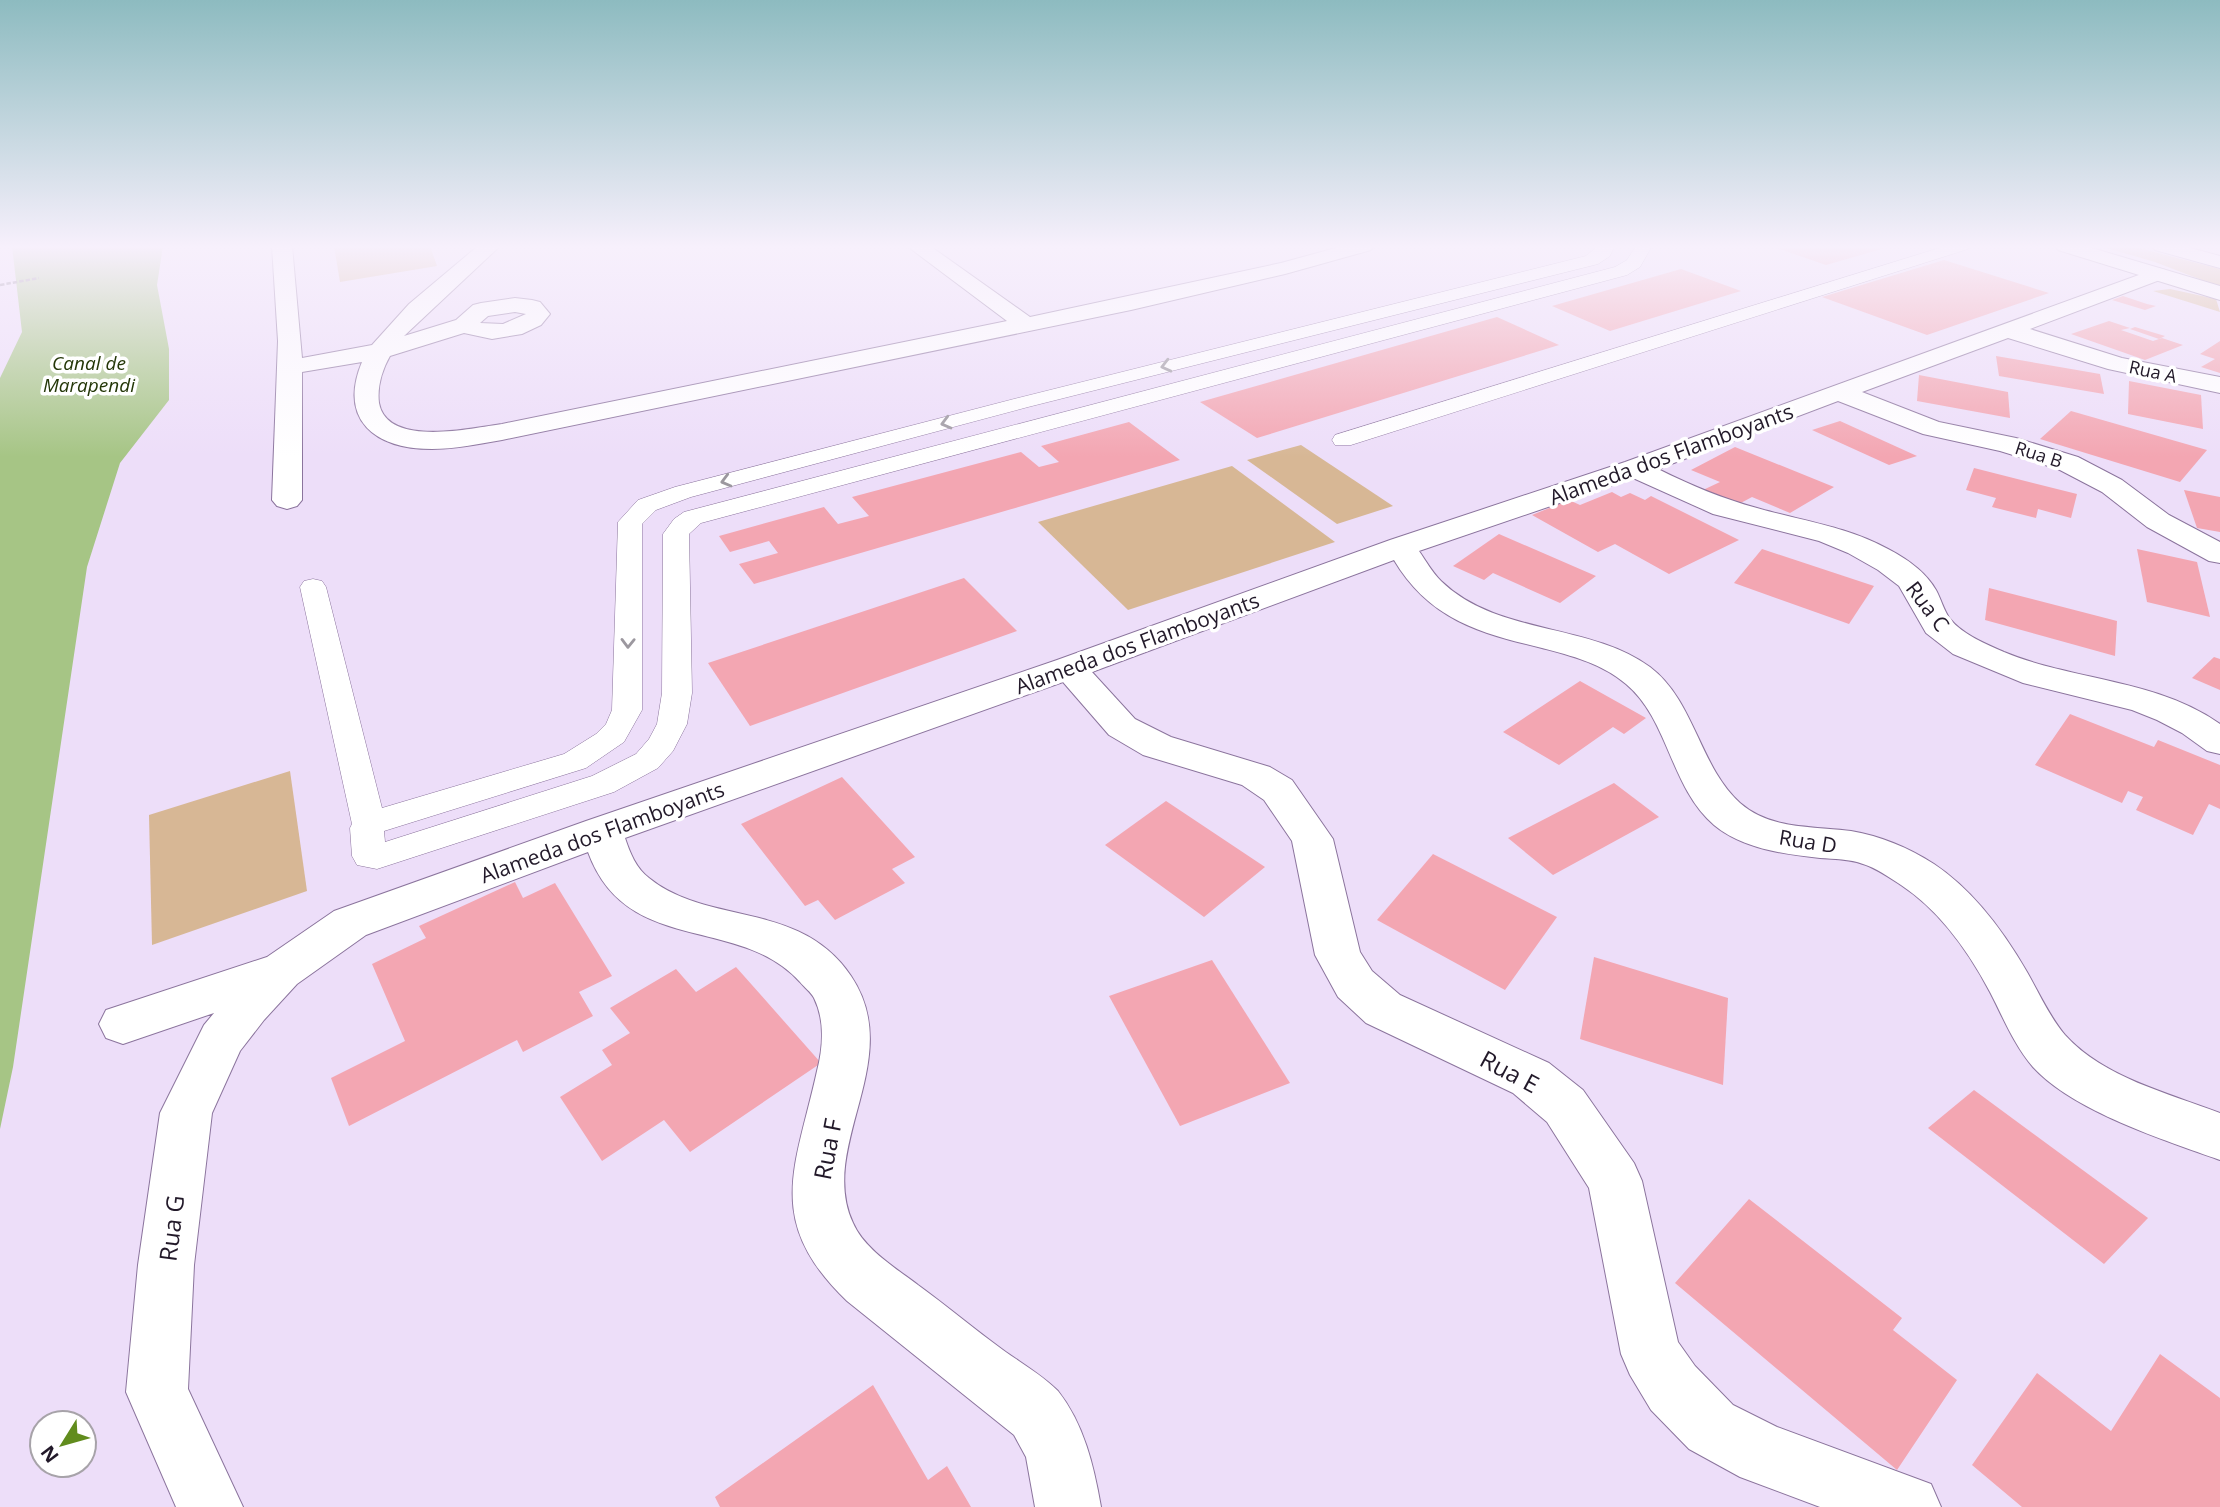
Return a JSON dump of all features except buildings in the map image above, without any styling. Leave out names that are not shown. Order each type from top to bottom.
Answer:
[{"type":"street","points":[[288,316],[288,500]]},
{"type":"street","points":[[414,316],[388,341],[364,385],[366,410],[381,428],[408,438],[453,439],[502,432],[1066,316]]},
{"type":"street","points":[[1015,316],[1027,325]]},
{"type":"street","name":"Alameda dos Flamboyants","points":[[123,1024],[283,970],[350,923],[601,831],[1070,668],[1401,547],[1634,468],[2044,316]]},
{"type":"street","points":[[290,358],[467,325]]},
{"type":"street","name":"Rua A","points":[[2007,330],[2117,363],[2220,385]]},
{"type":"street","name":"Rua B","points":[[1840,393],[1932,428],[2006,444],[2068,463],[2112,486],[2169,528],[2220,554]]},
{"type":"street","name":"Rua C","points":[[1634,468],[1678,491],[1738,513],[1815,530],[1855,544],[1887,562],[1915,584],[1933,619],[1943,631],[1973,650],[2049,679],[2145,700],[2167,708],[2201,726],[2220,742]]},
{"type":"street","name":"Rua D","points":[[1401,547],[1434,593],[1493,624],[1583,649],[1619,662],[1639,676],[1669,713],[1694,769],[1725,813],[1738,822],[1758,832],[1869,850],[1904,866],[1928,882],[1952,901],[2007,979],[2036,1034],[2057,1058],[2093,1085],[2220,1137]]},
{"type":"street","name":"Rua E","points":[[1070,668],[1105,711],[1122,727],[1157,747],[1256,776],[1278,790],[1312,839],[1338,955],[1354,984],[1383,1009],[1531,1078],[1564,1106],[1615,1181],[1651,1354],[1673,1388],[1711,1427],[1763,1454],[1908,1507]]},
{"type":"street","name":"Rua F","points":[[601,831],[617,870],[634,890],[656,905],[761,935],[783,945],[804,956],[838,991],[848,1026],[846,1058],[820,1165],[818,1197],[828,1234],[860,1276],[1036,1413],[1056,1449],[1068,1507]]},
{"type":"street","name":"Rua G","points":[[210,1507],[157,1392],[166,1265],[186,1113],[221,1039],[247,1006],[283,970]]},
{"type":"lane","points":[[369,824],[575,761],[605,744],[622,728],[627,710],[630,522],[647,505],[683,492],[1021,403],[1367,316]]},
{"type":"lane","points":[[313,587],[369,824],[369,856],[377,857],[603,784],[647,761],[662,744],[672,724],[677,693],[676,534],[680,526],[700,514],[1448,316]]},
{"type":"lane","points":[[1343,440],[1738,316]]},
{"type":"shaded area","points":[[1301,445],[1393,506],[1337,524],[1247,460]]},
{"type":"shaded area","points":[[1232,466],[1335,542],[1128,610],[1038,522]]},
{"type":"shaded area","points":[[290,771],[307,891],[152,945],[149,815]]},
{"type":"water","name":"Canal de Marapendi","points":[[20,316],[163,316],[169,349],[169,400],[120,463],[87,567],[13,1067],[0,1129],[0,378],[22,332]]}]
